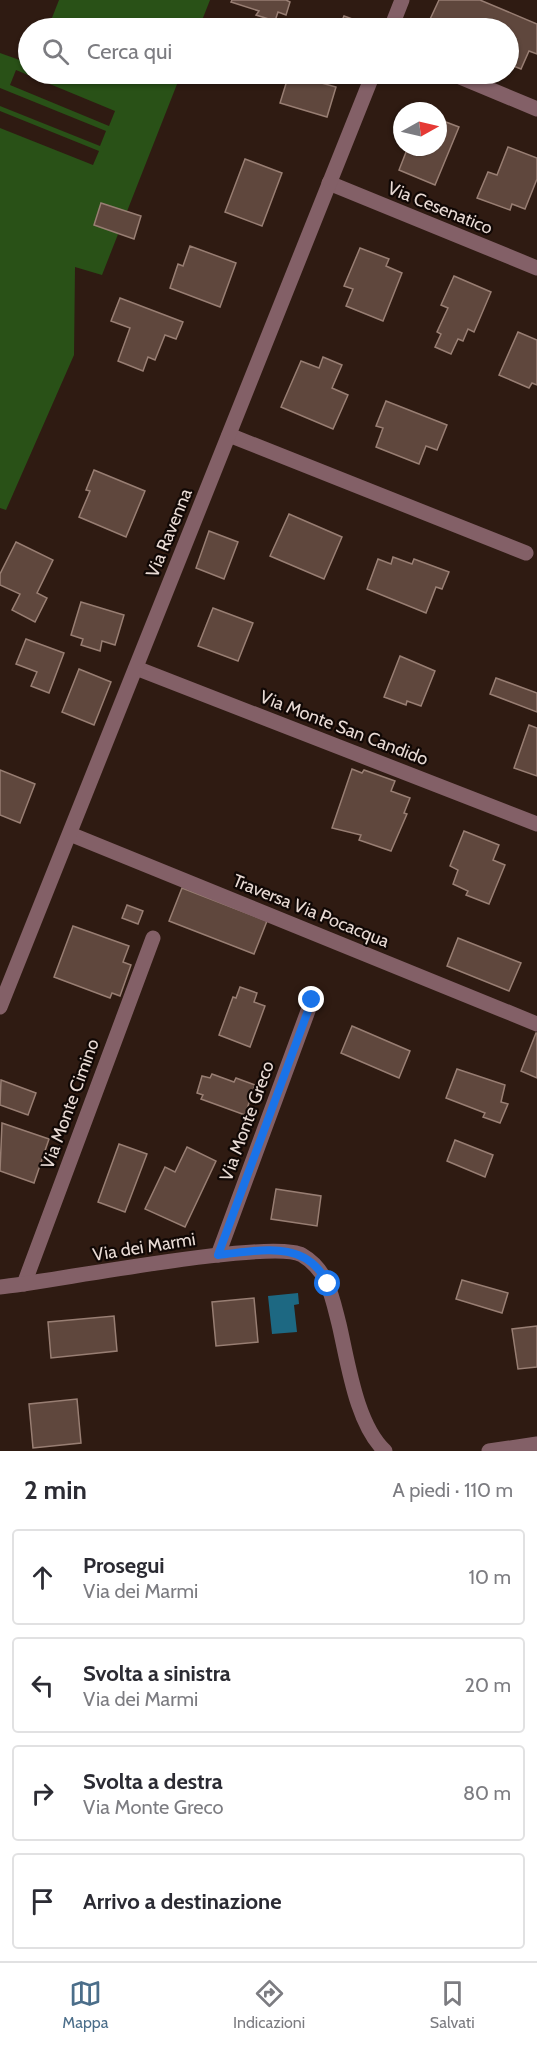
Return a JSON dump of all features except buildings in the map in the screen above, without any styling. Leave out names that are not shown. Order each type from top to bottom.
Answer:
[{"type":"street","points":[[395,18],[402,0]]},
{"type":"street","name":"Via Ravenna","points":[[0,1006],[369,84]]},
{"type":"street","points":[[477,84],[537,109]]},
{"type":"street","name":"Via Cesenatico","points":[[329,183],[537,268]]},
{"type":"street","points":[[229,435],[526,554]]},
{"type":"street","name":"Via Monte San Candido","points":[[136,668],[537,824]]},
{"type":"street","name":"Traversa Via Pocacqua","points":[[69,834],[537,1024]]},
{"type":"street","name":"Via Monte Cimino","points":[[24,1284],[153,938]]},
{"type":"street","name":"Via Monte Greco","points":[[218,1255],[312,1000]]},
{"type":"street","name":"Via dei Marmi","points":[[0,1287],[218,1255],[290,1250],[308,1259],[320,1270],[331,1294],[367,1425],[375,1440],[385,1451]]},
{"type":"street","points":[[498,1450],[537,1444]]},
{"type":"green space","points":[[59,0],[210,0],[203,18],[52,18]]},
{"type":"green space","points":[[0,53],[18,59],[18,71],[16,70],[10,85],[109,126],[115,111],[50,84],[177,84],[102,275],[75,267],[74,355],[6,510],[0,508],[0,128],[93,165],[99,151],[0,111],[0,106],[100,146],[106,131],[0,88]]},
{"type":"water","points":[[298,1293],[299,1304],[294,1305],[297,1332],[272,1334],[268,1296]]},
{"type":"route","points":[[312,1000],[218,1255],[282,1249],[295,1251],[320,1270],[328,1284]]}]
